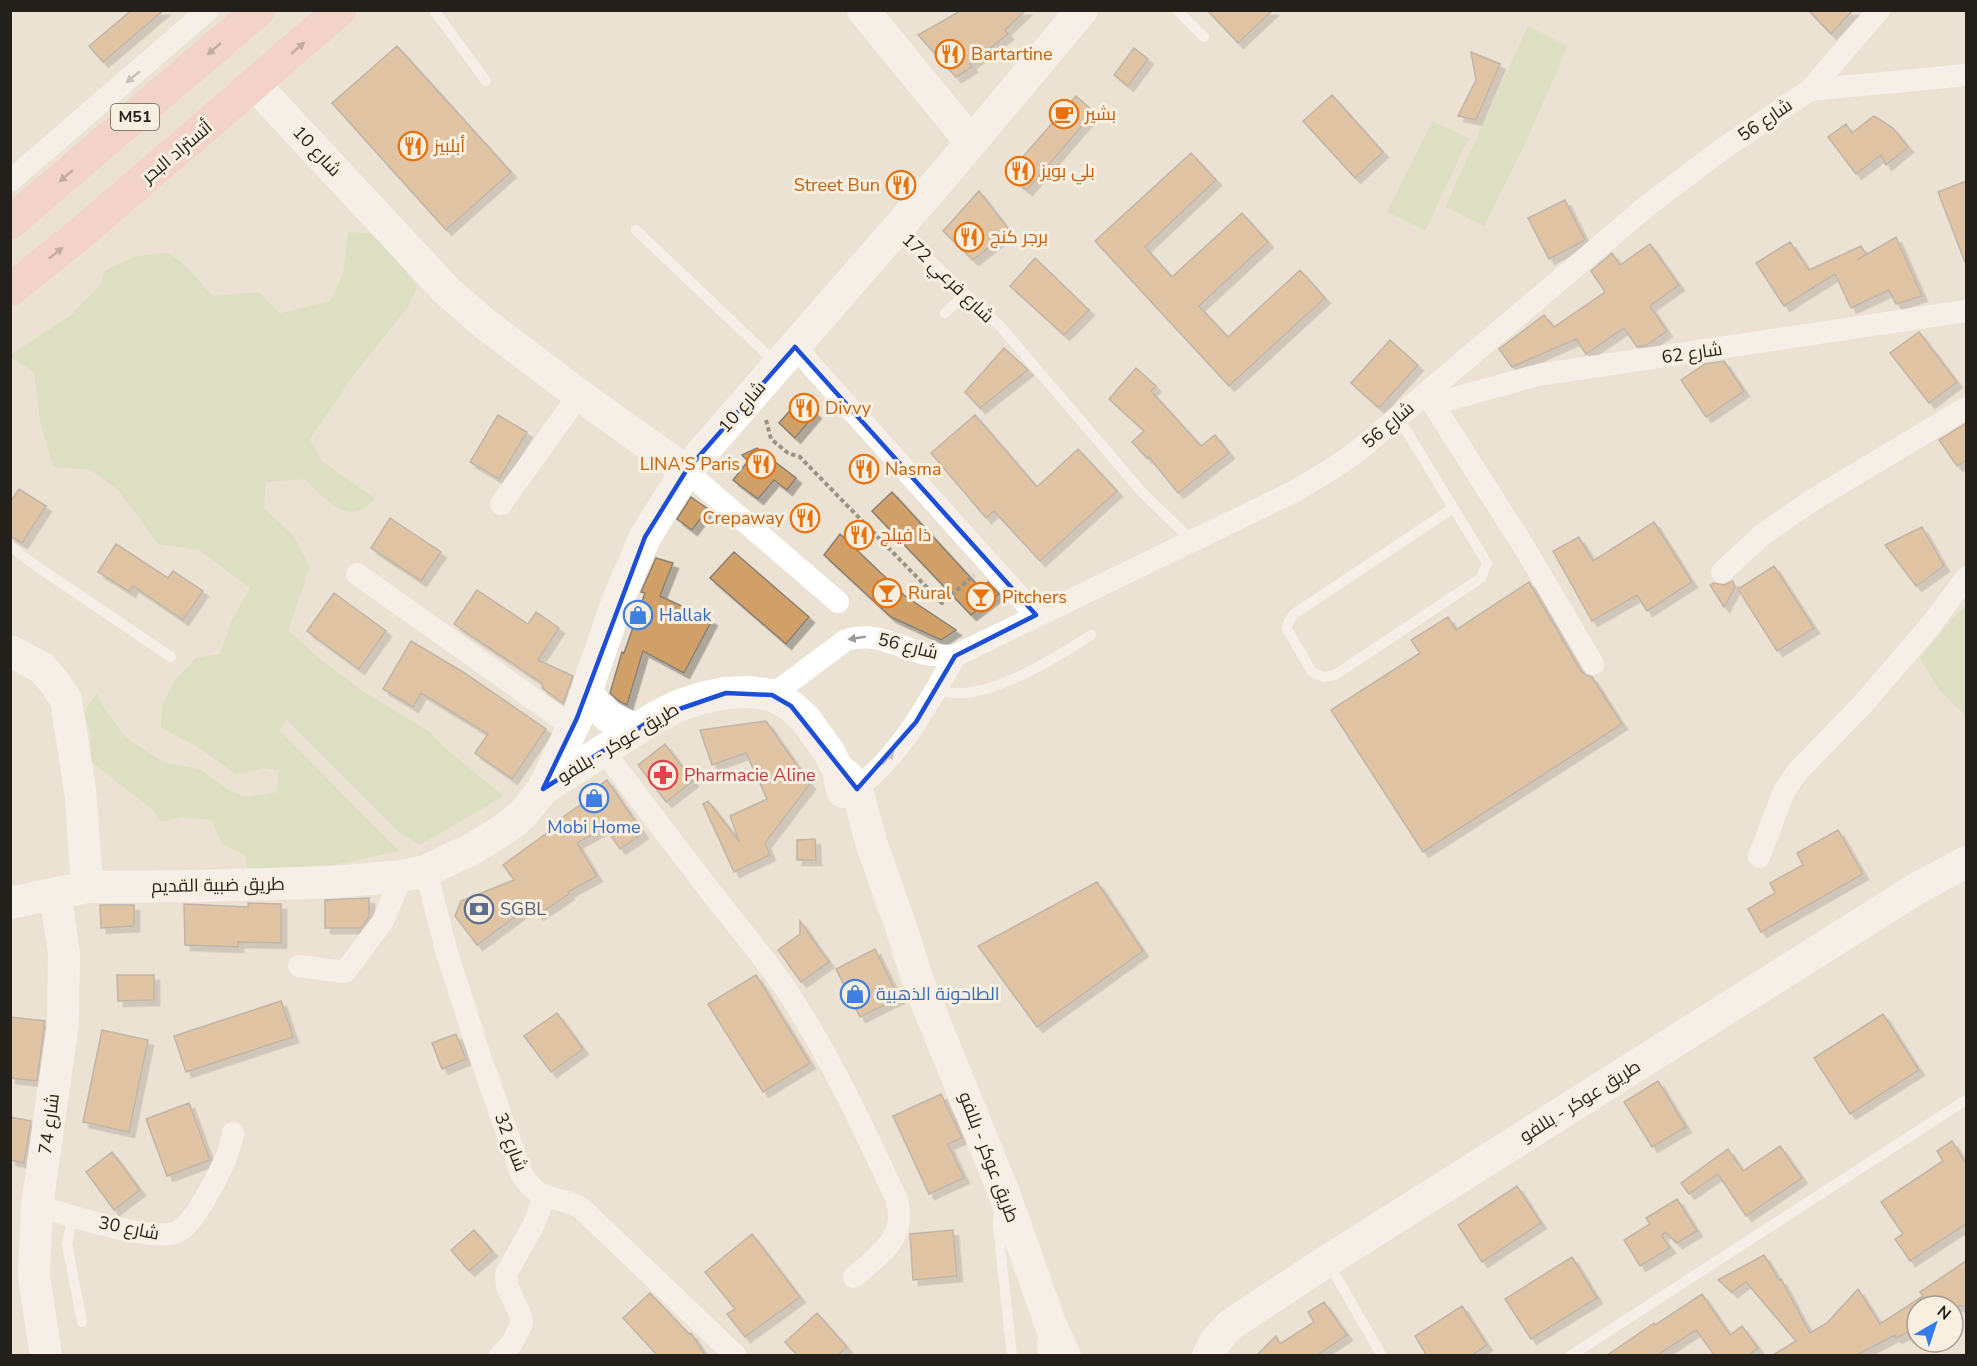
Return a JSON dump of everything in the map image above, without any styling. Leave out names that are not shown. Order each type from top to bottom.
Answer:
[{"type":"highway","name":"M51","points":[[10,224],[259,10]]},
{"type":"highway","name":"أتستراد البحر","points":[[10,290],[80,234],[340,10]]},
{"type":"street","points":[[10,181],[145,68],[208,10]]},
{"type":"street","points":[[863,10],[971,142]]},
{"type":"street","name":"شارع 10","points":[[255,85],[447,291],[484,323],[579,395],[686,471],[897,229],[1082,10]]},
{"type":"street","points":[[1810,90],[1879,10]]},
{"type":"street","name":"شارع 56","points":[[772,695],[846,640],[859,636],[880,638],[929,655],[955,656],[1295,491],[1335,467],[1398,417],[1430,399],[1647,206],[1721,150],[1810,90],[1966,75]]},
{"type":"street","name":"شارع 62","points":[[1430,399],[1538,375],[1966,310]]},
{"type":"street","points":[[787,356],[1036,615]]},
{"type":"street","points":[[501,504],[579,395]]},
{"type":"street","points":[[1430,399],[1526,550],[1593,664]]},
{"type":"street","points":[[1722,572],[1762,535],[1811,501],[1966,408]]},
{"type":"street","points":[[299,966],[345,972],[414,874],[474,848],[506,828],[522,815],[543,789],[579,713],[618,600],[645,537],[686,471],[838,602]]},
{"type":"street","points":[[357,574],[579,713],[608,716],[618,742],[665,833],[760,954],[798,1008],[858,1116],[900,1207],[895,1238],[854,1277]]},
{"type":"street","points":[[1759,857],[1784,791],[1797,772],[1863,704],[1966,578]]},
{"type":"street","points":[[10,651],[42,668],[66,700],[81,796],[87,886]]},
{"type":"street","points":[[847,785],[899,745],[937,689],[955,656]]},
{"type":"street","name":"طريق عوكر - بللفو","points":[[543,789],[656,717],[702,698],[726,693],[750,692],[772,695],[791,706],[806,720],[819,735],[847,785],[871,842],[911,960],[1004,1193],[1050,1323],[1065,1356]]},
{"type":"street","name":"طريق عوكر - بللفو","points":[[1208,1356],[1215,1342],[1230,1325],[1327,1261],[1916,889],[1966,862]]},
{"type":"street","name":"طريق ضبية القديم","points":[[10,903],[87,886],[199,886],[335,882],[414,874]]},
{"type":"street","name":"شارع 32","points":[[414,874],[450,964],[518,1167],[530,1186],[544,1197]]},
{"type":"street","name":"شارع 74","points":[[46,1356],[34,1277],[37,1206],[63,1023],[64,953],[55,893]]},
{"type":"street","name":"شارع 30","points":[[37,1206],[154,1236],[167,1236],[183,1230],[193,1218],[226,1158],[233,1133]]},
{"type":"street","points":[[500,1356],[512,1344],[522,1323],[507,1286],[506,1274],[534,1224],[544,1197],[572,1203],[581,1208],[736,1356]]},
{"type":"lane","points":[[434,10],[486,81]]},
{"type":"lane","points":[[1176,10],[1204,38]]},
{"type":"lane","name":"شارع فرعي 172","points":[[897,229],[1000,326],[1141,491],[1192,542]]},
{"type":"lane","points":[[636,230],[705,294],[787,356]]},
{"type":"lane","points":[[945,312],[965,294]]},
{"type":"lane","points":[[1398,417],[1487,563],[1481,578],[1335,675],[1324,677],[1312,672],[1287,629],[1288,621],[1453,508]]},
{"type":"lane","points":[[10,546],[171,657]]},
{"type":"lane","points":[[937,689],[955,693],[971,692],[999,684],[1031,670],[1092,635]]},
{"type":"lane","points":[[1570,1356],[1966,1100]]},
{"type":"lane","points":[[1004,1193],[998,1224],[1012,1356]]},
{"type":"lane","points":[[73,1216],[67,1244],[82,1322]]},
{"type":"lane","points":[[1327,1261],[1382,1356]]},
{"type":"lane","points":[[1044,1356],[1042,1342],[1050,1323]]},
{"type":"path","points":[[766,420],[771,439],[788,453],[800,457],[942,603],[973,574],[980,576]]},
{"type":"highlighted area","points":[[795,347],[1036,615],[955,656],[916,722],[857,789],[791,706],[772,695],[726,693],[656,717],[543,789],[577,718],[645,537],[686,471]]},
{"type":"green space","points":[[1528,26],[1568,46],[1527,139],[1484,226],[1445,207]]},
{"type":"green space","points":[[1432,121],[1469,138],[1425,231],[1387,212]]},
{"type":"green space","points":[[348,232],[378,234],[417,287],[408,307],[356,372],[310,439],[322,461],[375,498],[365,508],[348,511],[332,504],[304,479],[266,482],[264,508],[294,536],[310,567],[288,630],[319,658],[363,691],[430,732],[451,753],[504,796],[420,845],[400,833],[287,720],[280,731],[399,851],[334,865],[247,869],[245,855],[221,843],[211,820],[183,817],[160,822],[153,810],[89,760],[91,735],[83,712],[97,693],[101,703],[125,737],[163,762],[202,770],[227,789],[246,797],[277,792],[279,771],[264,768],[237,775],[199,748],[161,728],[162,705],[175,680],[196,658],[220,654],[232,620],[250,588],[199,550],[158,544],[118,490],[91,470],[53,467],[40,421],[34,372],[11,358],[10,355],[71,315],[99,286],[106,270],[136,256],[168,253],[184,264],[213,296],[259,292],[280,313],[330,301],[343,274]]},
{"type":"green space","points":[[1966,605],[1966,723],[1963,713],[1939,690],[1920,658]]},
{"type":"building","points":[[132,10],[164,10],[103,62],[89,46]]},
{"type":"building","points":[[962,10],[1026,10],[1005,30],[1008,34],[970,64],[972,67],[956,77],[918,35]]},
{"type":"building","points":[[1207,10],[1273,10],[1238,43]]},
{"type":"building","points":[[1808,10],[1853,10],[1831,34]]},
{"type":"building","points":[[397,46],[511,172],[446,230],[332,103]]},
{"type":"building","points":[[1134,48],[1148,59],[1128,86],[1114,75]]},
{"type":"building","points":[[1471,52],[1500,64],[1476,120],[1458,116],[1476,80]]},
{"type":"building","points":[[1332,95],[1383,152],[1355,178],[1303,121]]},
{"type":"building","points":[[1076,96],[1094,112],[1027,190],[1007,175]]},
{"type":"building","points":[[1874,116],[1893,128],[1908,147],[1886,165],[1881,155],[1856,174],[1828,137],[1846,124],[1852,133]]},
{"type":"building","points":[[1191,153],[1216,180],[1145,247],[1172,277],[1242,213],[1268,242],[1199,306],[1228,337],[1300,270],[1325,298],[1229,386],[1095,241]]},
{"type":"building","points":[[1966,181],[1966,261],[1965,262],[1938,192]]},
{"type":"building","points":[[979,191],[1010,231],[973,260],[943,231]]},
{"type":"building","points":[[1565,200],[1585,240],[1549,259],[1528,218]]},
{"type":"building","points":[[1896,237],[1922,296],[1896,304],[1889,290],[1851,308],[1835,274],[1784,306],[1756,263],[1790,242],[1809,270],[1861,246],[1866,254],[1857,260]]},
{"type":"building","points":[[1650,244],[1679,285],[1650,306],[1667,331],[1647,345],[1637,347],[1624,328],[1586,354],[1576,339],[1512,367],[1499,349],[1544,315],[1554,327],[1605,292],[1591,271],[1612,253],[1620,265]]},
{"type":"building","points":[[1035,258],[1089,310],[1064,335],[1010,286]]},
{"type":"building","points":[[1919,332],[1957,382],[1929,403],[1890,353]]},
{"type":"building","points":[[1390,340],[1418,365],[1379,408],[1351,383]]},
{"type":"building","points":[[1004,348],[1028,370],[980,408],[965,392]]},
{"type":"building","points":[[1724,361],[1744,391],[1706,417],[1681,380],[1705,364]]},
{"type":"building","points":[[1136,368],[1156,386],[1151,391],[1201,446],[1215,435],[1229,453],[1178,493],[1149,457],[1147,458],[1132,442],[1144,431],[1109,399]]},
{"type":"building","points":[[800,399],[816,413],[795,438],[779,423]]},
{"type":"building","points":[[498,415],[527,432],[499,479],[470,462]]},
{"type":"building","points":[[975,415],[1037,487],[1078,449],[1117,491],[1040,561],[994,511],[986,518],[931,453]]},
{"type":"building","points":[[1966,423],[1966,460],[1957,466],[1939,440]]},
{"type":"building","points":[[757,448],[796,478],[787,490],[774,480],[758,499],[733,480],[748,461],[742,455]]},
{"type":"building","points":[[19,489],[46,506],[22,543],[10,536],[10,502]]},
{"type":"building","points":[[892,492],[980,588],[988,582],[999,594],[971,615],[872,511]]},
{"type":"building","points":[[691,497],[708,509],[692,530],[677,519]]},
{"type":"building","points":[[390,518],[441,552],[421,581],[371,548]]},
{"type":"building","points":[[1654,522],[1692,582],[1647,611],[1637,595],[1592,621],[1553,551],[1579,537],[1593,561]]},
{"type":"building","points":[[1922,527],[1944,566],[1916,586],[1885,545]]},
{"type":"building","points":[[840,534],[905,596],[956,630],[941,640],[891,617],[824,555]]},
{"type":"building","points":[[116,544],[168,578],[173,571],[203,591],[183,620],[133,586],[130,592],[98,572]]},
{"type":"building","points":[[734,552],[809,617],[786,644],[710,578]]},
{"type":"building","points":[[656,558],[673,563],[660,596],[712,620],[684,673],[643,651],[627,705],[610,693],[622,652],[624,653],[645,593],[641,592]]},
{"type":"building","points":[[1774,566],[1814,628],[1777,651],[1738,589]]},
{"type":"building","points":[[1733,581],[1735,587],[1724,607],[1710,585],[1714,583],[1724,585]]},
{"type":"building","points":[[1529,582],[1581,671],[1592,677],[1622,724],[1423,852],[1331,710],[1420,653],[1411,640],[1448,617],[1456,630]]},
{"type":"building","points":[[477,590],[528,624],[536,612],[559,628],[538,660],[573,676],[563,703],[542,688],[543,684],[454,624]]},
{"type":"building","points":[[334,593],[386,631],[359,669],[307,631]]},
{"type":"building","points":[[411,641],[463,672],[546,729],[512,779],[475,753],[488,734],[421,693],[413,707],[383,689]]},
{"type":"building","points":[[766,721],[810,784],[765,843],[770,855],[734,872],[703,804],[708,801],[739,841],[730,816],[767,799],[746,753],[712,765],[700,730]]},
{"type":"building","points":[[665,744],[693,781],[666,802],[638,765]]},
{"type":"building","points":[[607,780],[643,833],[620,849],[605,827],[577,843],[597,876],[568,892],[569,894],[538,915],[531,905],[477,945],[455,916],[461,901],[514,880],[503,865],[551,830],[549,827],[587,800],[584,796]]},
{"type":"building","points":[[1838,830],[1863,874],[1761,932],[1748,909],[1775,893],[1770,883],[1803,865],[1797,853]]},
{"type":"building","points":[[815,839],[816,860],[797,860],[797,840]]},
{"type":"building","points":[[1097,882],[1143,951],[1037,1027],[978,946]]},
{"type":"building","points":[[369,898],[369,917],[361,928],[325,928],[325,900]]},
{"type":"building","points":[[248,903],[281,904],[281,943],[238,942],[238,947],[185,945],[184,904],[248,907]]},
{"type":"building","points":[[100,905],[134,905],[134,926],[101,928]]},
{"type":"building","points":[[800,921],[829,962],[801,982],[778,950],[800,934]]},
{"type":"building","points":[[875,949],[899,998],[860,1017],[836,969]]},
{"type":"building","points":[[117,975],[154,975],[154,1000],[118,1001]]},
{"type":"building","points":[[756,975],[810,1063],[763,1092],[708,1004]]},
{"type":"building","points":[[281,1001],[293,1037],[186,1072],[174,1036]]},
{"type":"building","points":[[557,1013],[583,1049],[551,1072],[524,1036]]},
{"type":"building","points":[[1883,1014],[1919,1070],[1850,1114],[1814,1058]]},
{"type":"building","points":[[10,1017],[45,1021],[37,1081],[10,1078]]},
{"type":"building","points":[[102,1030],[148,1040],[129,1132],[83,1122]]},
{"type":"building","points":[[456,1034],[466,1059],[442,1069],[432,1043]]},
{"type":"building","points":[[1658,1081],[1686,1127],[1652,1147],[1624,1102]]},
{"type":"building","points":[[941,1094],[962,1138],[948,1144],[964,1178],[929,1194],[893,1116]]},
{"type":"building","points":[[189,1103],[210,1160],[167,1176],[146,1119]]},
{"type":"building","points":[[10,1117],[31,1121],[24,1163],[10,1160]]},
{"type":"building","points":[[1952,1141],[1966,1164],[1966,1224],[1910,1261],[1895,1239],[1903,1234],[1881,1202],[1943,1161],[1937,1151]]},
{"type":"building","points":[[1780,1146],[1802,1178],[1746,1216],[1718,1174],[1689,1194],[1681,1183],[1728,1149],[1743,1171]]},
{"type":"building","points":[[112,1152],[140,1190],[114,1210],[86,1172]]},
{"type":"building","points":[[1517,1186],[1541,1223],[1482,1262],[1458,1225]]},
{"type":"building","points":[[1677,1199],[1697,1231],[1677,1243],[1665,1232],[1662,1236],[1670,1248],[1640,1266],[1624,1240],[1650,1224],[1646,1218]]},
{"type":"building","points":[[474,1230],[492,1251],[469,1271],[451,1250]]},
{"type":"building","points":[[953,1230],[957,1276],[913,1280],[910,1234]]},
{"type":"building","points":[[752,1234],[800,1297],[745,1337],[727,1314],[735,1309],[705,1272]]},
{"type":"building","points":[[1764,1255],[1779,1280],[1781,1279],[1810,1333],[1827,1323],[1858,1289],[1880,1324],[1905,1308],[1905,1334],[1896,1338],[1895,1335],[1855,1356],[1771,1356],[1796,1341],[1746,1282],[1732,1292],[1718,1280]]},
{"type":"building","points":[[1572,1257],[1597,1298],[1531,1339],[1505,1299]]},
{"type":"building","points":[[1966,1261],[1966,1306],[1965,1294],[1922,1294],[1920,1292]]},
{"type":"building","points":[[650,1293],[689,1334],[691,1333],[706,1356],[658,1356],[623,1318]]},
{"type":"building","points":[[1702,1294],[1730,1335],[1742,1326],[1758,1348],[1748,1356],[1715,1356],[1696,1330],[1656,1356],[1606,1356],[1654,1323],[1655,1325]]},
{"type":"building","points":[[1324,1302],[1347,1335],[1316,1356],[1256,1356],[1276,1336],[1280,1344],[1314,1322],[1308,1312]]},
{"type":"building","points":[[1462,1306],[1487,1345],[1471,1356],[1427,1356],[1415,1336]]},
{"type":"building","points":[[817,1313],[847,1347],[837,1356],[798,1356],[785,1342]]},
{"type":"place","name":"Bartartine","points":[[950,54]]},
{"type":"place","name":"بشير","points":[[1064,114]]},
{"type":"place","name":"أبلبيز","points":[[413,146]]},
{"type":"place","name":"بلي بويز","points":[[1020,171]]},
{"type":"place","name":"Street Bun","points":[[901,185]]},
{"type":"place","name":"برجر كنج","points":[[969,237]]},
{"type":"place","name":"Divvy","points":[[804,408]]},
{"type":"place","name":"LINA'S Paris","points":[[761,464]]},
{"type":"place","name":"Nasma","points":[[864,469]]},
{"type":"place","name":"Crepaway","points":[[805,518]]},
{"type":"place","name":"ذا فيلج","points":[[859,535]]},
{"type":"place","name":"Rural","points":[[887,593]]},
{"type":"place","name":"Pitchers","points":[[981,597]]},
{"type":"place","name":"Hallak","points":[[638,615]]},
{"type":"place","name":"Pharmacie Aline","points":[[663,775]]},
{"type":"place","name":"Mobi Home","points":[[594,798]]},
{"type":"place","name":"SGBL","points":[[479,909]]},
{"type":"place","name":"الطاحونة الذهبية","points":[[855,994]]}]
